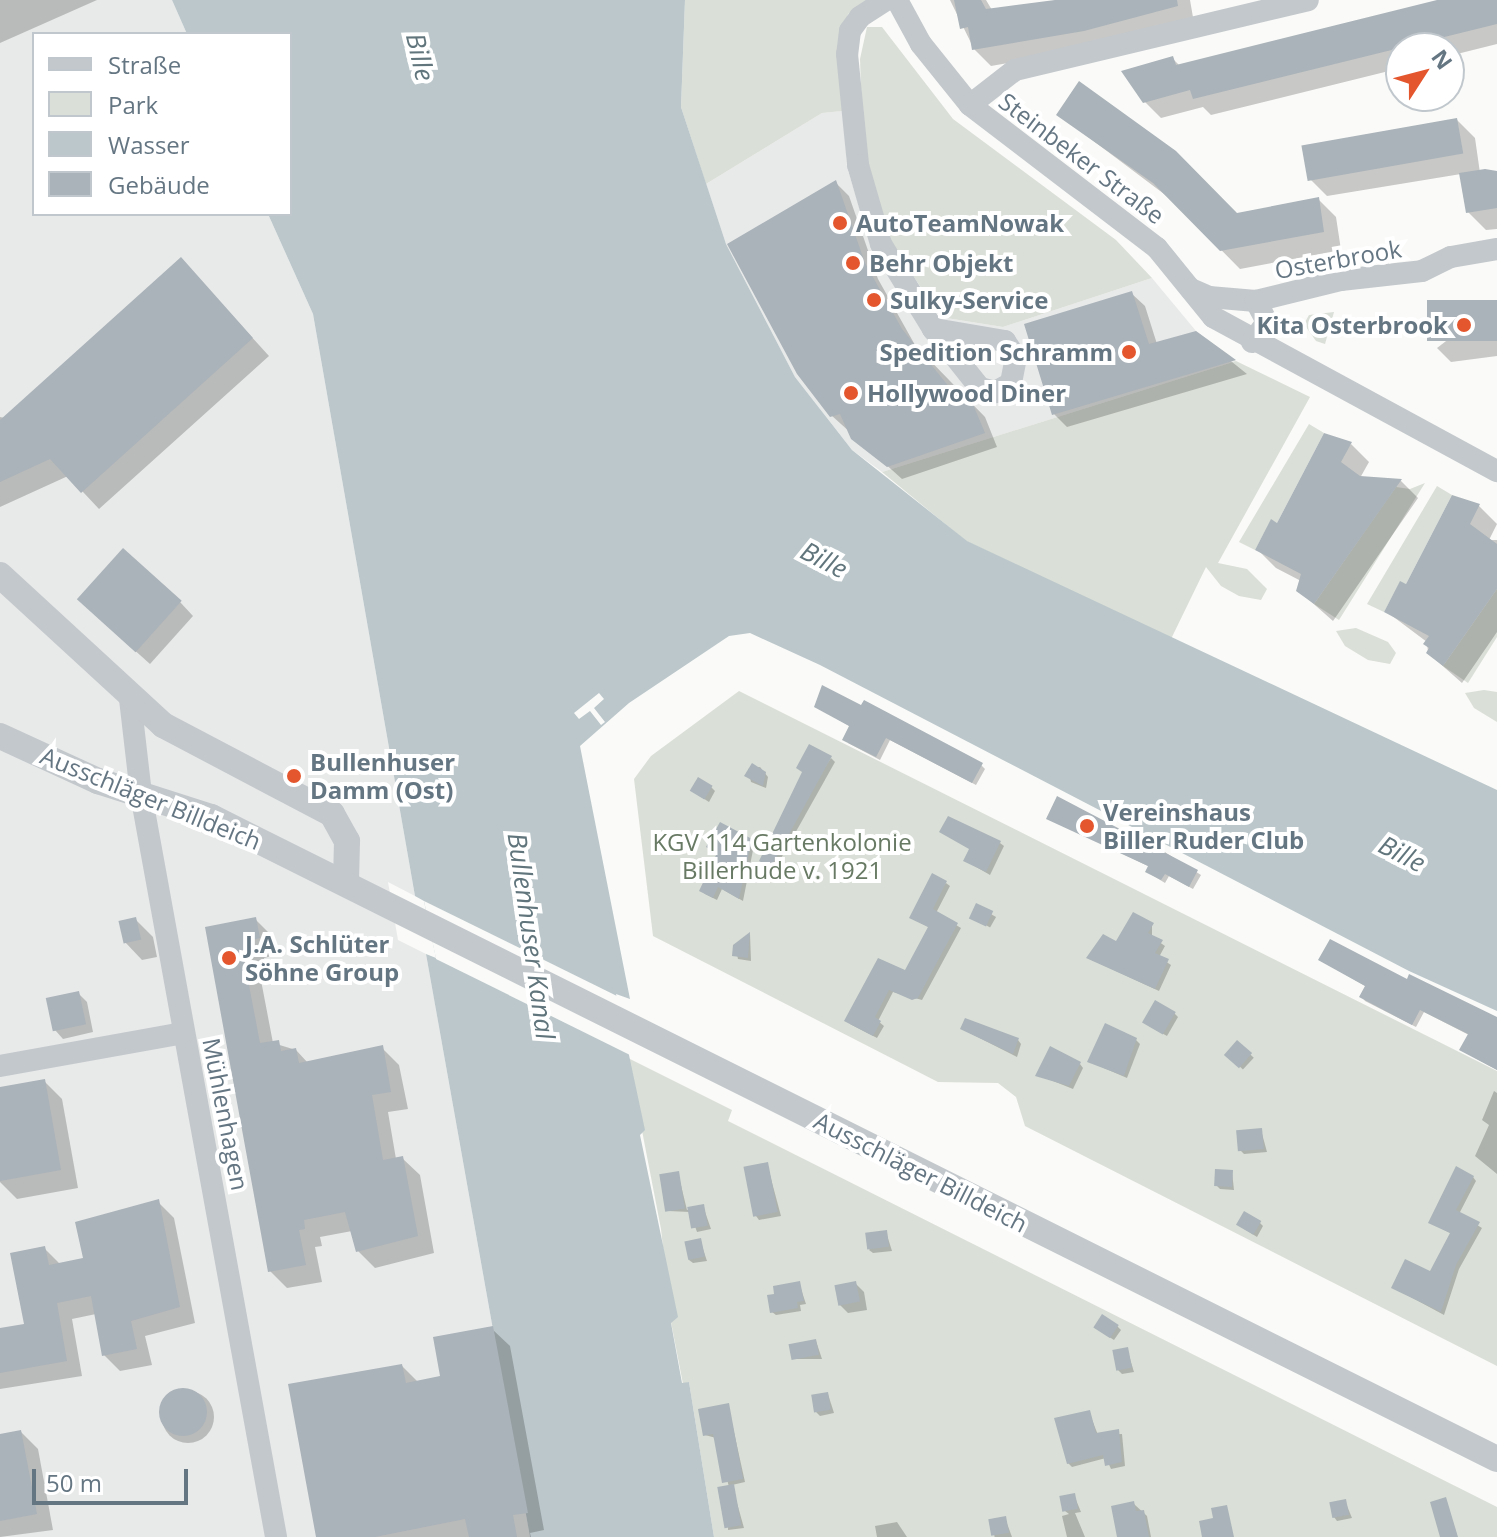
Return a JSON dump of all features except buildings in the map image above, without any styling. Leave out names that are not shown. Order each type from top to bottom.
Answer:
[{"type":"street","points":[[886,0],[860,17],[850,31],[847,54],[858,165],[881,244],[933,329]]},
{"type":"street","name":"Steinbeker Straße","points":[[897,0],[921,44],[970,105],[1109,207],[1157,248],[1213,317],[1252,342],[1497,471]]},
{"type":"street","points":[[970,105],[1015,70],[1308,0]]},
{"type":"street","name":"Osterbrook","points":[[1186,287],[1209,297],[1256,301],[1341,280],[1422,271],[1451,257],[1497,249]]},
{"type":"street","points":[[1252,342],[1267,322],[1256,301]]},
{"type":"street","points":[[0,575],[130,699],[163,725],[332,814],[347,841],[346,882]]},
{"type":"street","name":"Mühlenhagen","points":[[130,699],[141,794],[276,1537]]},
{"type":"street","name":"Ausschläger Billdeich","points":[[0,736],[98,781],[211,817],[346,882],[1497,1459]]},
{"type":"street","points":[[0,1066],[184,1033]]},
{"type":"shaded area","points":[[0,0],[172,0],[186,32],[32,32],[32,216],[269,216],[313,314],[415,896],[388,882],[398,940],[426,954],[530,1537],[0,1537]]},
{"type":"shaded area","points":[[843,111],[847,167],[872,248],[925,334],[940,317],[1003,327],[1152,278],[1196,331],[1236,361],[882,472],[852,450],[795,377],[726,244],[706,184],[822,113]]},
{"type":"green space","points":[[685,0],[869,0],[848,14],[838,58],[843,111],[822,113],[706,184],[681,107]]},
{"type":"green space","points":[[867,27],[882,27],[953,119],[1116,240],[1152,278],[1003,327],[940,317],[890,240],[863,145],[860,59]]},
{"type":"green space","points":[[1334,312],[1325,344],[1316,341],[1304,324],[1309,315]]},
{"type":"green space","points":[[1236,361],[1310,397],[1218,563],[1247,569],[1267,589],[1261,600],[1239,596],[1221,586],[1206,567],[1171,639],[966,541],[882,472]]},
{"type":"green space","points":[[1309,424],[1324,433],[1277,523],[1271,520],[1255,550],[1239,542]]},
{"type":"green space","points":[[1425,483],[1339,620],[1314,604],[1396,487],[1410,489]]},
{"type":"green space","points":[[1437,486],[1452,495],[1406,584],[1400,582],[1384,612],[1367,604]]},
{"type":"green space","points":[[1497,589],[1497,637],[1468,683],[1443,666]]},
{"type":"green space","points":[[1356,628],[1388,642],[1396,653],[1390,664],[1368,660],[1345,646],[1336,631]]},
{"type":"green space","points":[[1484,690],[1497,692],[1497,722],[1474,708],[1465,693]]},
{"type":"green space","name":"KGV 114 Gartenkolonie Billerhude v. 1921","points":[[739,691],[1497,1071],[1497,1366],[1025,1126],[1016,1097],[998,1083],[938,1082],[653,936],[634,779],[651,756]]},
{"type":"green space","points":[[628,1058],[732,1110],[728,1121],[1497,1507],[1497,1537],[714,1537],[689,1382],[683,1384],[671,1322],[661,1229]]},
{"type":"water","points":[[172,0],[685,0],[681,107],[726,244],[795,377],[852,450],[967,541],[1497,790],[1497,1011],[1409,971],[820,665],[750,633],[729,636],[629,703],[580,746],[630,999],[616,994],[645,1130],[640,1135],[678,1317],[671,1323],[682,1383],[689,1382],[714,1537],[530,1537],[426,954],[436,958],[424,901],[415,896],[313,314],[269,216],[292,216],[292,32],[186,32]]},
{"type":"pier","points":[[599,693],[604,699],[594,708],[605,722],[601,725],[590,711],[579,719],[574,713]]},
{"type":"pier","points":[[424,901],[619,997],[630,1055],[436,959]]},
{"type":"place","name":"AutoTeamNowak","points":[[840,223]]},
{"type":"place","name":"Behr Objekt","points":[[853,263]]},
{"type":"place","name":"Sulky-Service","points":[[874,300]]},
{"type":"place","name":"Kita Osterbrook","points":[[1464,325]]},
{"type":"place","name":"Spedition Schramm","points":[[1129,352]]},
{"type":"place","name":"Hollywood Diner","points":[[851,393]]},
{"type":"place","name":"Bullenhuser Damm (Ost)","points":[[294,776]]},
{"type":"place","name":"Vereinshaus Biller Ruder Club","points":[[1087,826]]},
{"type":"place","name":"J.A. Schlüter Söhne Group","points":[[229,958]]},
{"type":"water label","name":"Bille","points":[[420,57]]},
{"type":"water label","name":"Bille","points":[[824,560]]},
{"type":"water label","name":"Bille","points":[[1402,854]]},
{"type":"water label","name":"Bullenhuser Kanal","points":[[531,936]]}]
